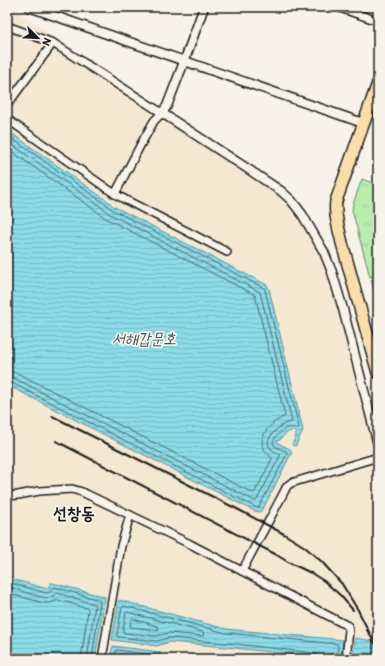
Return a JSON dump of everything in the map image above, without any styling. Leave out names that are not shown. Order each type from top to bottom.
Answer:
[{"type":"main road","points":[[378,83],[336,201],[336,213],[342,243],[375,347],[375,360],[378,373]]},
{"type":"street","points":[[29,7],[363,123]]},
{"type":"street","points":[[115,194],[140,144],[154,121],[162,114],[167,106],[204,7]]},
{"type":"street","points":[[337,7],[378,21]]},
{"type":"street","points":[[7,26],[53,43],[248,169],[281,191],[291,200],[302,214],[324,252],[332,272],[345,316],[378,445]]},
{"type":"street","points":[[7,105],[53,43]]},
{"type":"street","points":[[7,119],[115,194],[227,252]]},
{"type":"street","points":[[242,571],[287,486],[291,483],[378,457]]},
{"type":"street","points":[[7,496],[39,491],[72,489],[82,492],[130,515],[190,544],[348,626],[350,630],[346,659]]},
{"type":"street","points":[[102,659],[111,599],[130,515]]},
{"type":"shaded area","points":[[7,7],[10,7],[297,203],[325,248],[378,432],[378,659],[95,659],[105,597],[53,583],[48,589],[15,580],[10,576],[7,570],[7,385],[254,511],[260,512],[262,511],[292,452],[277,441],[290,431],[296,434],[295,446],[303,430],[267,285],[113,206],[7,130]]},
{"type":"green space","points":[[362,179],[378,185],[378,208],[373,223],[378,226],[378,276],[370,277],[352,210]]},
{"type":"green space","points":[[378,279],[378,306],[371,280]]},
{"type":"water","name":"서해갑문호","points":[[7,130],[113,206],[267,285],[303,430],[295,446],[292,445],[296,437],[295,432],[293,431],[288,432],[277,441],[290,449],[292,452],[260,512],[254,511],[7,385]]},
{"type":"water","points":[[7,570],[15,580],[48,589],[50,583],[53,583],[105,597],[95,659],[7,659]]},
{"type":"water","points":[[119,600],[226,629],[343,640],[341,659],[169,642],[157,646],[112,640]]},
{"type":"water","points":[[355,638],[378,642],[378,659],[352,659]]},
{"type":"water","points":[[113,646],[160,652],[159,659],[110,659]]},
{"type":"water","points":[[195,655],[233,658],[194,659]]},
{"type":"railway","points":[[52,416],[239,510],[305,547],[322,562],[342,584],[358,610],[370,634]]},
{"type":"railway","points":[[56,441],[311,573],[324,581],[340,595],[353,610]]},
{"type":"railway","points":[[367,630],[378,648]]},
{"type":"district","name":"선창동","points":[[74,513]]}]
